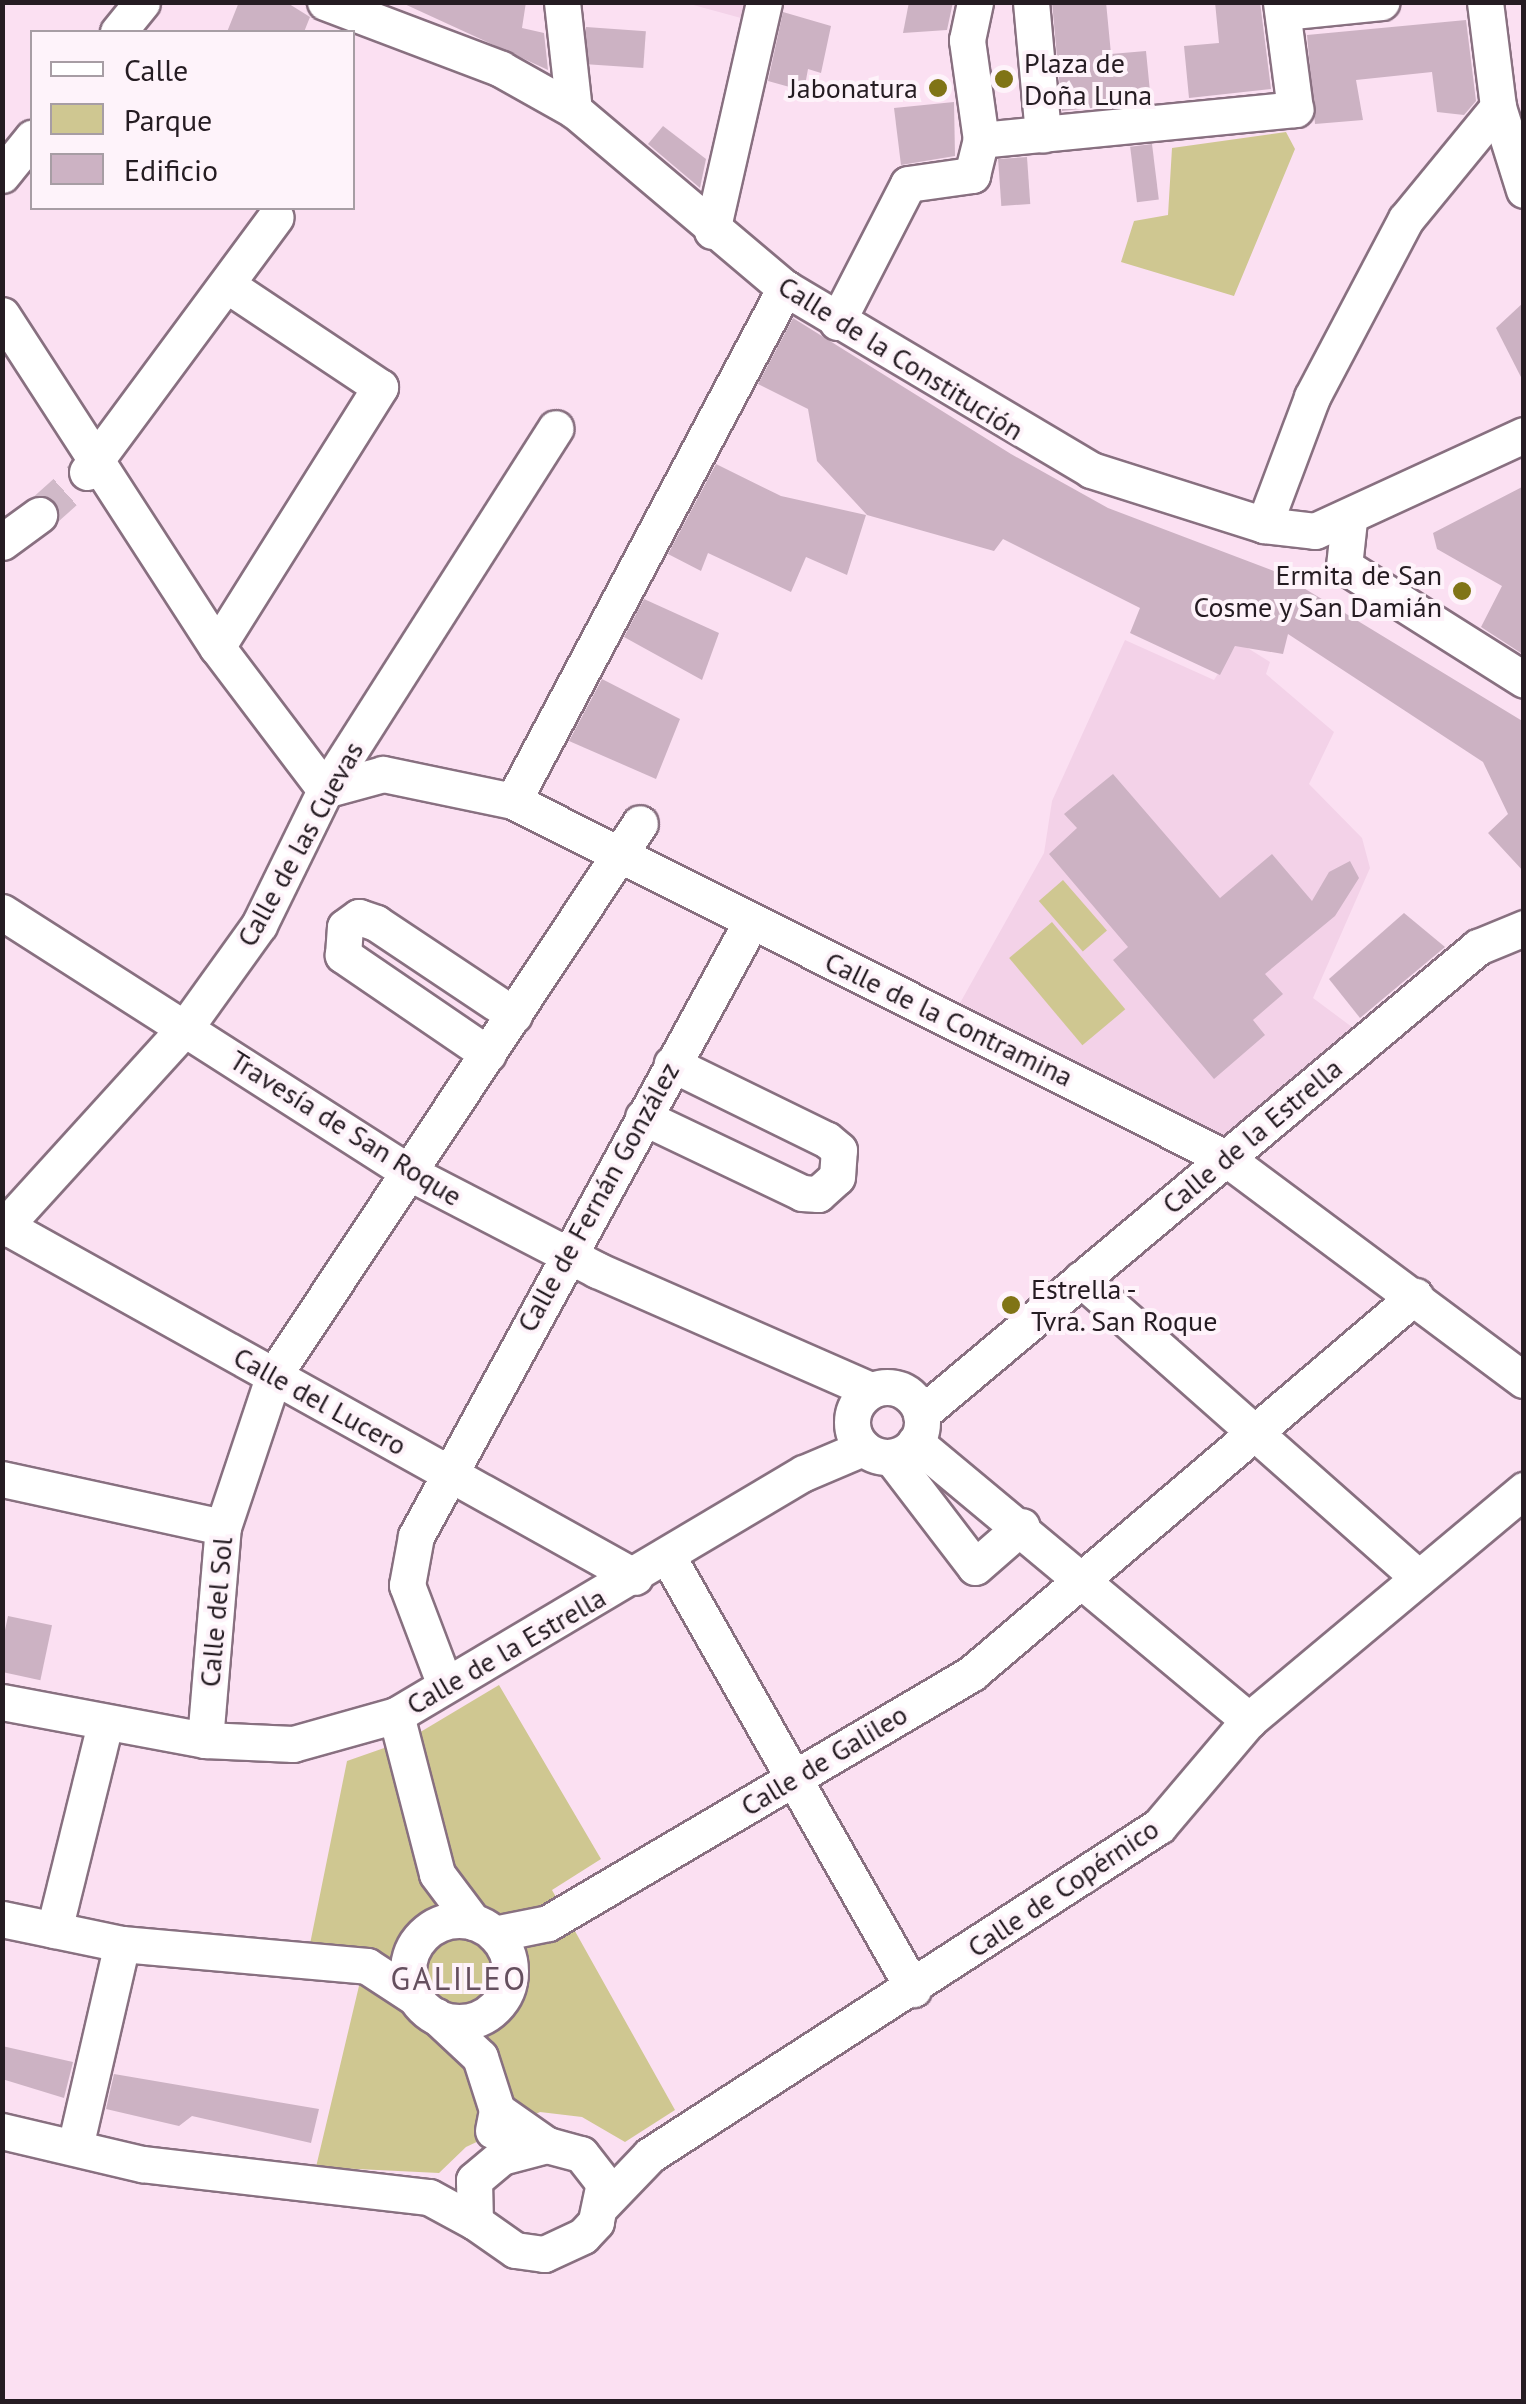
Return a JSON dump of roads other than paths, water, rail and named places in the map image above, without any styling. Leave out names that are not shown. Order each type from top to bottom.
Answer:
[{"type":"street","points":[[120,30],[142,2]]},
{"type":"street","name":"Calle de la Constitución","points":[[325,2],[501,69],[574,110],[712,231],[785,288],[1091,470],[1264,525],[1314,532],[1349,520],[1524,435]]},
{"type":"street","points":[[562,2],[574,110]]},
{"type":"street","points":[[712,231],[764,2]]},
{"type":"street","points":[[838,322],[908,184],[972,175],[981,140],[967,40],[976,2]]},
{"type":"street","points":[[1031,2],[1042,134]]},
{"type":"street","points":[[981,140],[1295,109],[1282,7],[1382,2]]},
{"type":"street","points":[[1485,2],[1498,108],[1516,140],[1524,190]]},
{"type":"street","points":[[1264,525],[1312,397],[1406,219],[1498,108]]},
{"type":"street","points":[[2,176],[30,141]]},
{"type":"street","points":[[94,466],[276,217]]},
{"type":"street","points":[[217,647],[380,387],[227,285]]},
{"type":"street","points":[[513,802],[785,288]]},
{"type":"street","points":[[2,316],[94,466],[217,647],[325,790]]},
{"type":"street","name":"Calle de las Cuevas","points":[[4,1228],[185,1028],[259,925],[325,790],[556,428]]},
{"type":"street","points":[[2,542],[40,516]]},
{"type":"street","points":[[1349,520],[1344,566],[1524,680]]},
{"type":"street","name":"Calle de la Contramina","points":[[325,790],[383,774],[513,802],[1226,1159],[1524,1380]]},
{"type":"street","name":"Calle del Sol","points":[[204,1740],[223,1527],[274,1375],[640,823]]},
{"type":"street","name":"Travesía de San Roque","points":[[2,912],[410,1173],[567,1254],[814,1368],[1083,1574],[1249,1720]]},
{"type":"street","points":[[488,1054],[343,955],[345,927],[359,917],[376,924],[514,1015]]},
{"type":"street","name":"Calle de Fernán González","points":[[445,1684],[408,1585],[416,1536],[446,1472],[750,922]]},
{"type":"street","name":"Calle de la Estrella","points":[[2,1702],[204,1740],[293,1744],[396,1715],[668,1557],[986,1356],[1478,947],[1524,928]]},
{"type":"street","points":[[642,1117],[802,1192],[818,1194],[837,1177],[839,1150],[827,1140],[672,1064]]},
{"type":"street","name":"Calle del Lucero","points":[[4,1228],[635,1577]]},
{"type":"street","points":[[1080,1279],[1419,1578]]},
{"type":"street","name":"Calle de Galileo","points":[[480,2057],[503,1994],[548,1924],[987,1662],[1250,1430],[1414,1296]]},
{"type":"street","points":[[884,1422],[975,1566],[1022,1526]]},
{"type":"street","points":[[2,1478],[223,1527]]},
{"type":"street","name":"Calle de Copérnico","points":[[603,2204],[650,2155],[913,1990],[1159,1826],[1249,1720],[1524,1490]]},
{"type":"street","points":[[668,1557],[790,1780],[913,1990]]},
{"type":"street","points":[[396,1715],[437,1874],[483,1928],[503,1994],[468,2021],[426,2007],[408,1969],[421,1937],[437,1874]]},
{"type":"street","points":[[54,1930],[105,1724]]},
{"type":"street","points":[[2,1920],[122,1944],[367,1966],[426,2007],[480,2057],[497,2110],[480,2172],[475,2222]]},
{"type":"street","name":"Calle de Galileo","points":[[483,1928],[548,1924]]},
{"type":"street","points":[[367,1966],[421,1937],[483,1928]]},
{"type":"street","points":[[75,2147],[122,1944]]},
{"type":"street","points":[[497,2110],[547,2145],[582,2154],[650,2155]]},
{"type":"street","points":[[2,2131],[142,2164],[430,2197],[515,2250],[544,2254],[582,2236],[603,2204],[599,2169],[582,2154]]},
{"type":"street","points":[[430,2197],[547,2145]]},
{"type":"tunnel","points":[[39,515],[87,472]]},
{"type":"place","name":"Plaza de Doña Luna","points":[[1004,79]]},
{"type":"place","name":"Jabonatura","points":[[938,88]]},
{"type":"place","name":"Ermita de San Cosme y San Damián","points":[[1462,591]]},
{"type":"place","name":"Estrella - Tvra. San Roque","points":[[1011,1305]]},
{"type":"district","name":"GALILEO","points":[[459,1978]]}]
